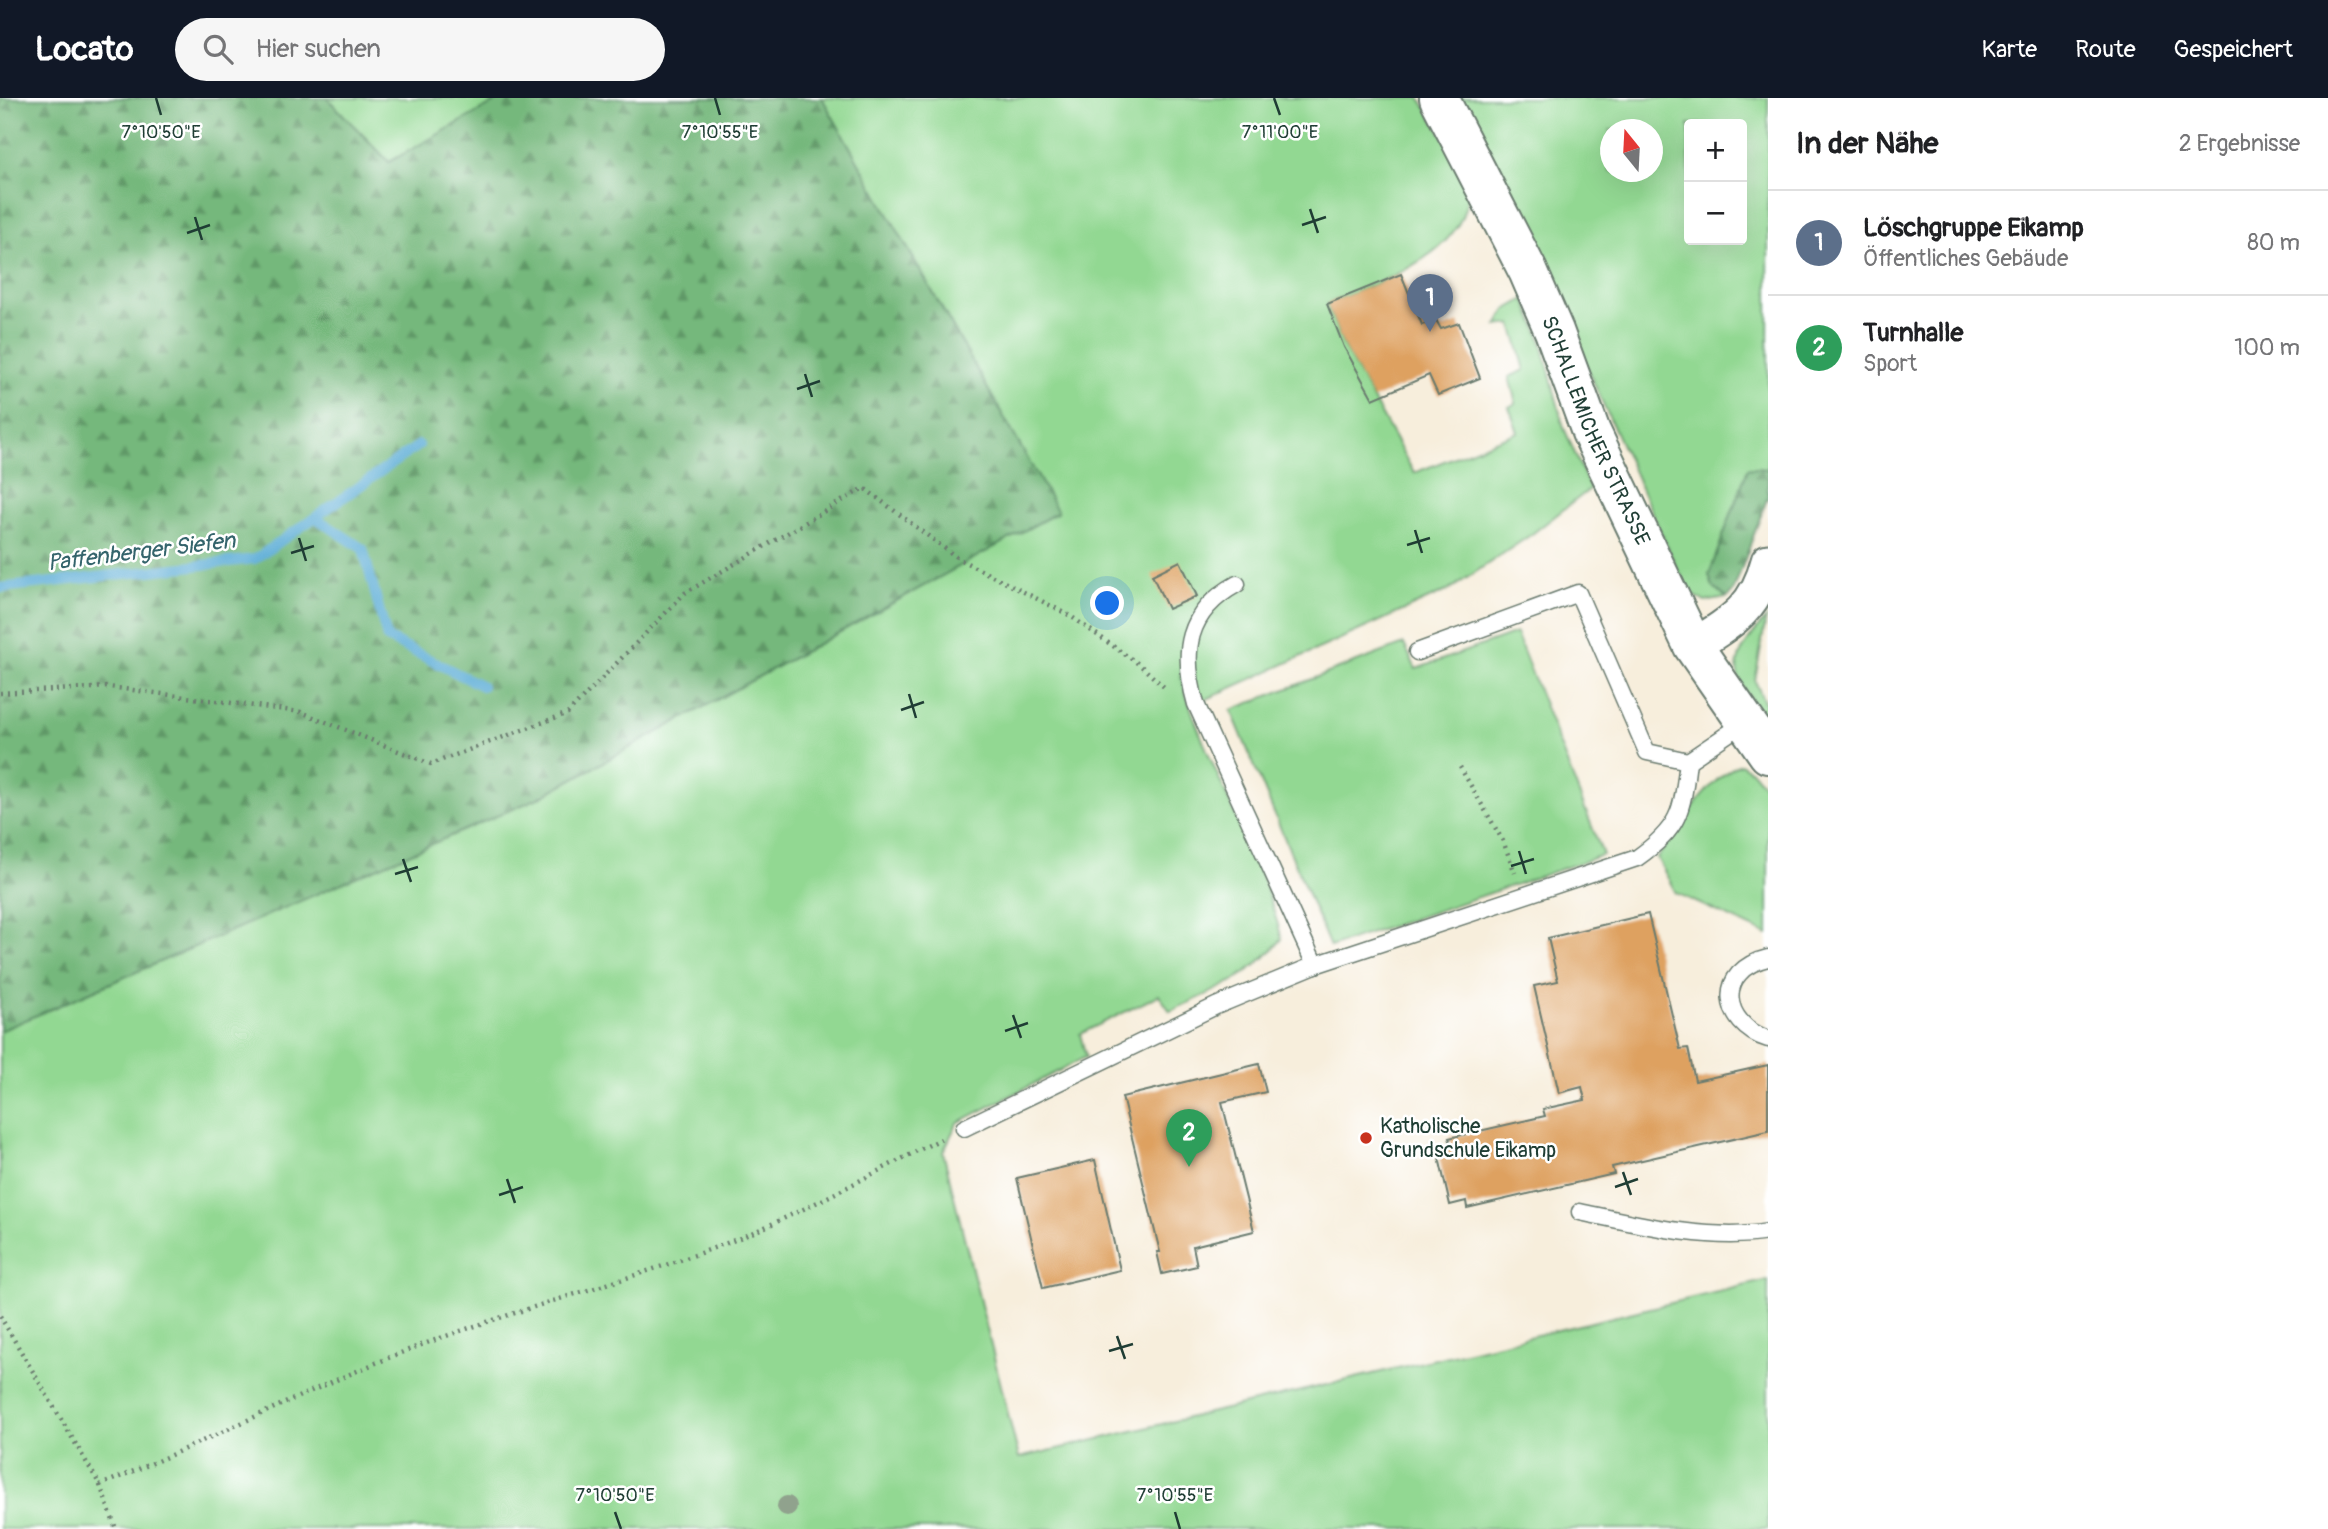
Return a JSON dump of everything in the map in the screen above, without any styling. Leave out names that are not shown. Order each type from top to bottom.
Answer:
[{"type":"street","name":"SCHALLEMICHER STRASSE","points":[[1438,98],[1528,271],[1554,331],[1591,432],[1693,646],[1768,754]]},
{"type":"street","points":[[1693,646],[1729,623],[1751,604],[1768,561]]},
{"type":"lane","points":[[1237,584],[1210,604],[1192,633],[1188,666],[1196,704],[1315,965]]},
{"type":"lane","points":[[1417,652],[1578,593],[1647,752],[1688,761],[1744,723]]},
{"type":"lane","points":[[964,1128],[1216,1006],[1315,965],[1637,858],[1667,833],[1682,810],[1688,761]]},
{"type":"lane","points":[[1768,958],[1749,964],[1736,974],[1730,986],[1732,1005],[1738,1019],[1750,1031],[1768,1039]]},
{"type":"lane","points":[[1580,1212],[1653,1227],[1741,1234],[1768,1232]]},
{"type":"path","points":[[0,693],[109,687],[300,712],[431,764],[568,713],[685,593],[864,488],[959,559],[1069,615],[1140,664],[1185,702],[1196,704]]},
{"type":"path","points":[[1460,767],[1503,841],[1525,896]]},
{"type":"path","points":[[100,1485],[171,1457],[408,1350],[500,1317],[683,1259],[762,1228],[964,1128]]},
{"type":"path","points":[[0,1317],[100,1485],[116,1529]]},
{"type":"green space","points":[[0,98],[327,98],[389,162],[503,98],[822,98],[1058,512],[538,798],[0,1031]]},
{"type":"green space","points":[[327,98],[503,98],[389,162]]},
{"type":"green space","points":[[822,98],[1420,98],[1471,182],[1465,208],[1449,238],[1435,251],[1381,282],[1327,304],[1344,347],[1414,473],[1518,432],[1509,407],[1516,403],[1509,377],[1525,370],[1512,324],[1497,326],[1506,310],[1525,299],[1540,336],[1564,428],[1590,489],[1532,534],[1449,590],[1196,704],[1180,674],[1203,741],[1272,905],[1282,939],[1244,974],[1202,997],[1170,1011],[1159,995],[1080,1034],[1086,1057],[957,1123],[943,1152],[1019,1458],[1768,1280],[1768,1529],[0,1529],[0,1031],[538,798],[1058,512]]},
{"type":"green space","points":[[1459,98],[1768,98],[1768,469],[1748,468],[1709,575],[1713,587],[1727,598],[1705,602],[1687,591],[1470,114]]},
{"type":"green space","points":[[1748,468],[1768,469],[1768,496],[1733,592],[1727,598],[1713,587],[1709,575]]},
{"type":"green space","points":[[1766,618],[1755,681],[1768,710],[1768,725],[1747,694],[1737,672],[1743,649]]},
{"type":"green space","points":[[1516,633],[1603,855],[1330,947],[1231,710],[1404,644],[1416,669]]},
{"type":"green space","points":[[1741,764],[1753,772],[1768,790],[1768,935],[1676,893],[1657,858],[1706,792],[1729,770]]},
{"type":"building","points":[[1401,274],[1422,325],[1436,320],[1441,329],[1459,323],[1480,378],[1438,395],[1429,375],[1373,399],[1344,347],[1327,304]]},
{"type":"building","points":[[1180,561],[1197,596],[1168,609],[1152,575]]},
{"type":"building","points":[[1648,914],[1680,1049],[1688,1048],[1695,1081],[1768,1065],[1768,1131],[1612,1167],[1614,1174],[1467,1208],[1466,1201],[1450,1205],[1437,1149],[1452,1146],[1449,1138],[1545,1116],[1543,1109],[1585,1100],[1582,1087],[1559,1093],[1534,986],[1558,981],[1548,938]]},
{"type":"building","points":[[1259,1064],[1266,1092],[1222,1102],[1254,1231],[1193,1246],[1197,1266],[1162,1274],[1157,1252],[1160,1252],[1122,1097]]},
{"type":"building","points":[[1095,1160],[1120,1270],[1043,1288],[1017,1178]]},
{"type":"waterway","name":"Paffenberger Siefen","points":[[0,588],[255,559],[419,445]]},
{"type":"waterway","points":[[316,518],[363,549],[387,638],[482,686]]},
{"type":"place","name":"Löschgruppe Eikamp","points":[[1430,332]]},
{"type":"place","name":"Katholische Grundschule Eikamp","points":[[1366,1138]]},
{"type":"place","name":"Turnhalle","points":[[1189,1167]]}]
